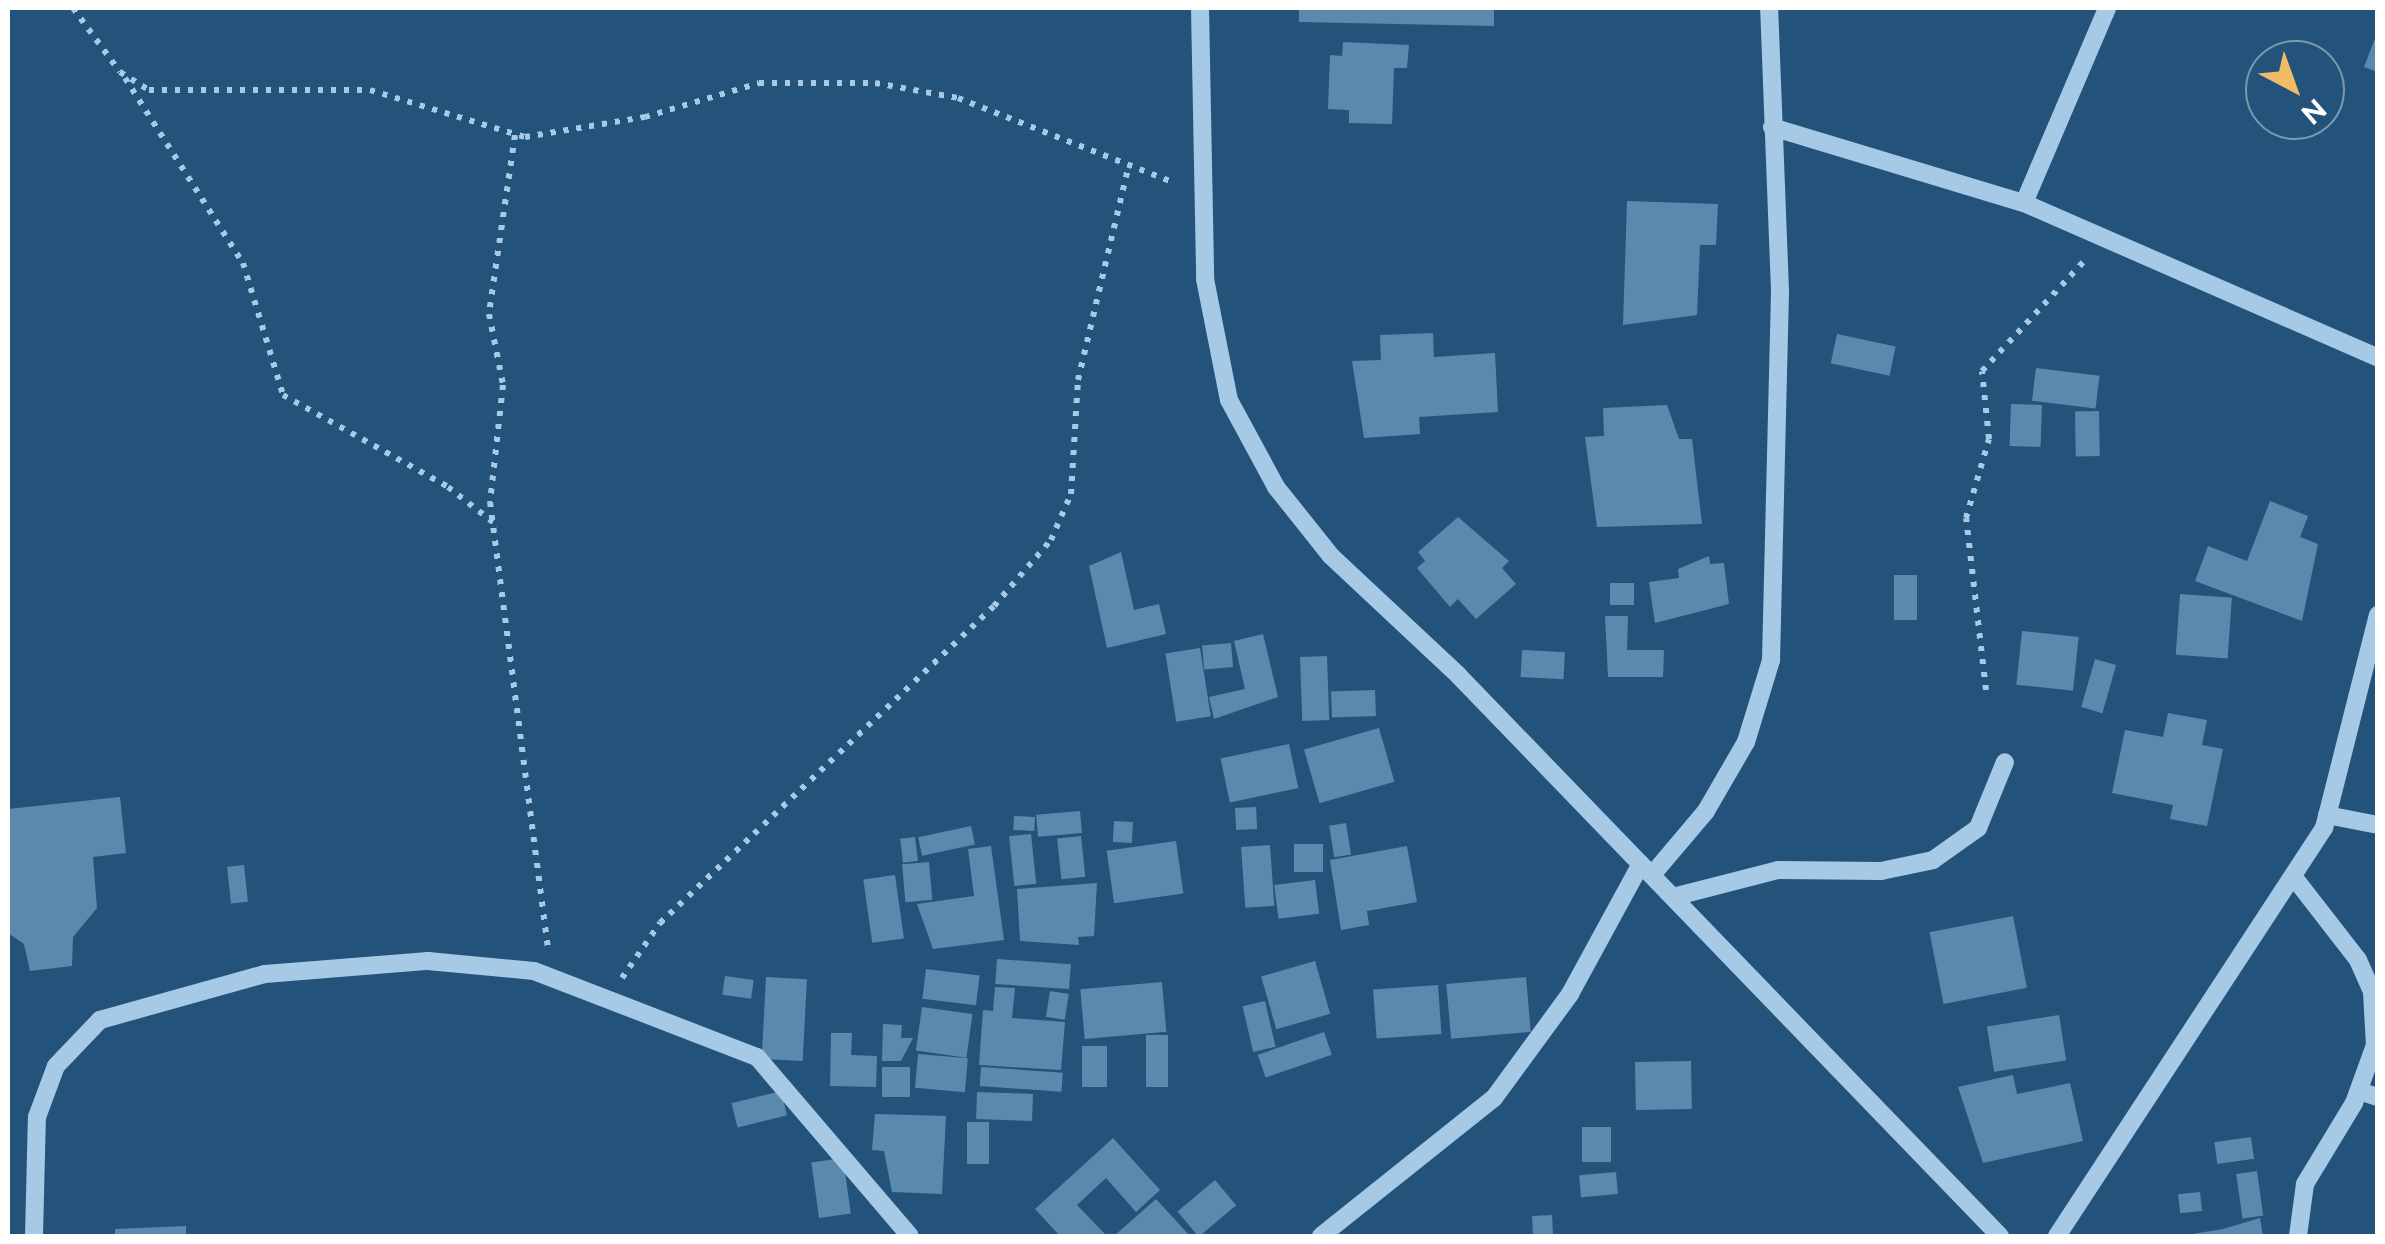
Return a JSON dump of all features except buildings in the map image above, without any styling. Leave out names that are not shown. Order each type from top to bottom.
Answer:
[{"type":"street","points":[[1200,8],[1205,279],[1229,400],[1276,487],[1331,556],[1673,897],[2000,1236]]},
{"type":"street","points":[[1321,1236],[1494,1098],[1570,994],[1646,870],[1706,811],[1746,742],[1771,660],[1780,291],[1769,8]]},
{"type":"street","points":[[2024,204],[2108,8]]},
{"type":"street","points":[[1772,127],[2024,204],[2106,236],[2378,358]]},
{"type":"street","points":[[2057,1236],[2296,880],[2327,815],[2378,615]]},
{"type":"street","points":[[1673,897],[1778,870],[1881,871],[1933,860],[1978,828],[2005,762]]},
{"type":"street","points":[[2327,815],[2378,825]]},
{"type":"street","points":[[2296,880],[2372,992],[2375,1044],[2359,1090],[2304,1184],[2298,1236]]},
{"type":"street","points":[[34,1236],[37,1117],[56,1066],[100,1020],[173,994],[330,967],[428,961],[551,977],[757,1057],[910,1236]]},
{"type":"street","points":[[2359,1090],[2378,1097]]},
{"type":"path","points":[[73,8],[124,76],[242,263],[283,395],[448,486],[494,524]]},
{"type":"path","points":[[124,76],[150,90],[370,90],[515,135],[645,117],[759,84],[875,83],[958,98],[1128,168],[1203,192]]},
{"type":"path","points":[[515,135],[489,314],[504,385],[491,456],[494,524],[527,816],[547,888],[551,977]]},
{"type":"path","points":[[607,999],[660,923],[1024,577],[1051,540],[1071,494],[1078,380],[1128,168]]},
{"type":"path","points":[[1986,690],[1966,518],[1989,438],[1982,371],[2106,236]]}]
